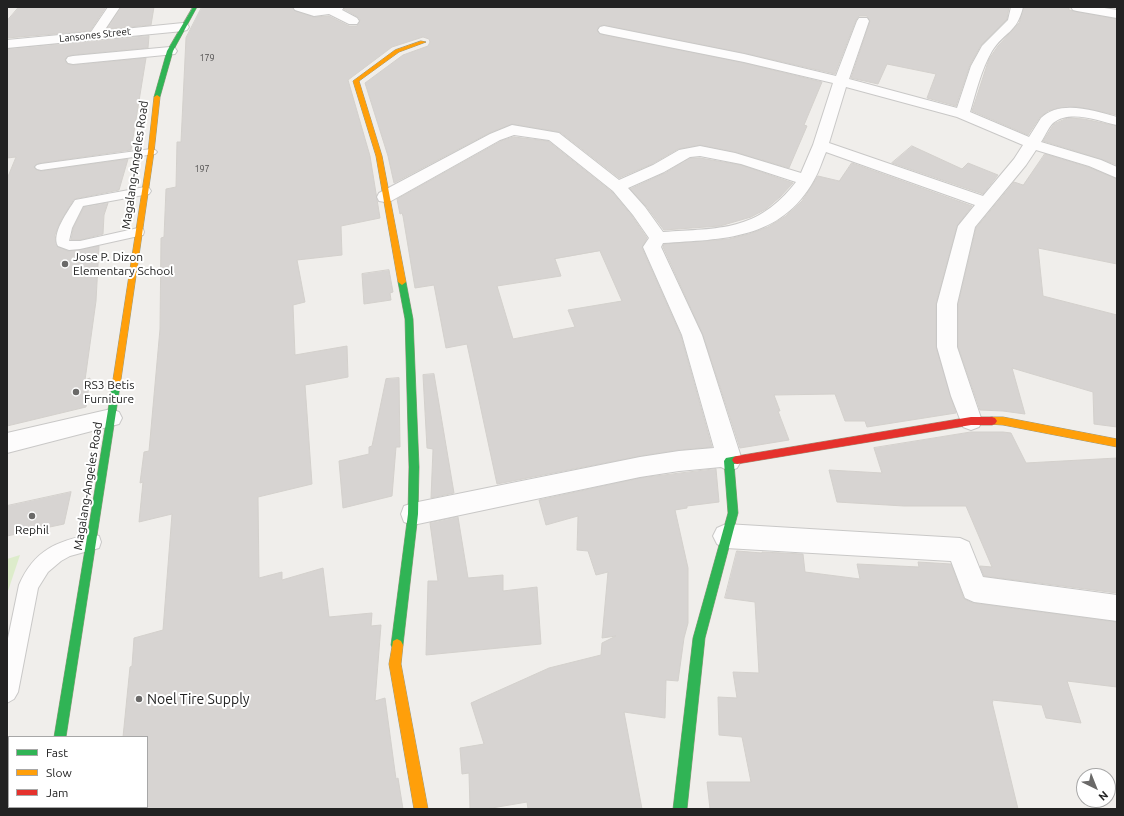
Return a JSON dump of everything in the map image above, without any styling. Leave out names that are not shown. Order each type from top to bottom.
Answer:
[{"type":"street","points":[[95,35],[114,7]]},
{"type":"street","name":"Magalang-Angeles Road","points":[[60,736],[111,418],[151,152],[158,92],[170,51],[195,7]]},
{"type":"street","points":[[299,7],[314,12],[334,9],[353,21]]},
{"type":"street","points":[[962,114],[978,66],[987,49],[1014,20],[1017,7]]},
{"type":"street","points":[[1076,7],[1117,14]]},
{"type":"street","points":[[658,238],[718,234],[748,228],[774,214],[790,201],[806,180],[821,145],[841,81],[864,21]]},
{"type":"street","name":"Lansones Street","points":[[7,44],[183,27]]},
{"type":"street","points":[[604,30],[744,58],[841,81],[962,114],[1033,144],[1095,164],[1117,173]]},
{"type":"street","points":[[421,809],[395,664],[413,514],[414,467],[409,319],[378,156],[356,81],[397,51],[423,42]]},
{"type":"street","points":[[73,60],[170,51]]},
{"type":"street","points":[[971,420],[947,347],[947,304],[967,226],[1033,144],[1046,121],[1059,114],[1082,113],[1117,121]]},
{"type":"street","points":[[385,197],[495,137],[512,130],[554,136],[619,188],[639,211],[658,238]]},
{"type":"street","points":[[821,145],[986,203]]},
{"type":"street","points":[[619,188],[623,184],[656,170],[686,152],[696,150],[725,155],[806,180]]},
{"type":"street","points":[[658,238],[652,247],[692,335],[729,459],[733,513],[699,638],[680,809]]},
{"type":"street","points":[[7,443],[111,418]]},
{"type":"street","points":[[413,514],[640,467],[679,461],[729,459],[971,420],[1003,421],[1117,443]]},
{"type":"street","points":[[726,536],[960,550],[974,589],[1117,608]]},
{"type":"lane","points":[[41,167],[151,152]]},
{"type":"lane","points":[[138,232],[80,245],[69,246],[63,243],[62,238],[70,216],[79,203],[145,191]]},
{"type":"lane","points":[[7,692],[12,644],[29,585],[38,570],[50,556],[67,547],[92,542]]},
{"type":"green space","points":[[20,555],[7,594],[7,559]]},
{"type":"building","points":[[19,7],[106,7],[90,31],[7,38],[7,21]]},
{"type":"building","points":[[121,7],[154,7],[151,25],[107,29]]},
{"type":"building","points":[[202,7],[292,7],[295,11],[314,17],[329,16],[349,26],[357,26],[360,20],[358,17],[344,9],[345,7],[1009,7],[1007,19],[981,45],[970,65],[956,106],[927,98],[936,74],[887,64],[878,84],[851,78],[870,21],[867,16],[859,16],[856,20],[835,74],[744,53],[604,25],[599,26],[597,31],[600,34],[744,63],[822,82],[804,125],[807,126],[789,168],[735,152],[700,145],[678,149],[652,164],[619,178],[560,132],[512,124],[489,133],[394,183],[388,156],[365,83],[403,55],[428,46],[430,42],[429,39],[423,37],[392,47],[348,80],[370,156],[380,218],[341,226],[342,255],[297,260],[305,302],[293,305],[295,355],[347,346],[348,377],[305,385],[312,484],[258,497],[259,578],[282,572],[282,580],[323,568],[329,617],[372,613],[371,626],[381,625],[375,701],[385,698],[396,779],[398,778],[403,809],[147,809],[148,736],[123,736],[134,638],[163,630],[172,514],[139,522],[143,482],[140,483],[144,452],[149,451],[160,329],[161,238],[164,237],[166,189],[176,187],[177,142],[181,142],[186,38]]},
{"type":"building","points":[[1024,7],[1069,7],[1069,10],[1073,11],[1117,19],[1117,115],[1078,107],[1058,108],[1048,111],[1040,117],[1028,135],[972,111],[989,59],[998,46],[1019,23]]},
{"type":"building","points":[[149,36],[148,48],[73,55],[68,56],[65,59],[67,64],[73,65],[146,58],[131,150],[41,163],[36,164],[34,167],[36,170],[41,171],[128,159],[119,190],[74,199],[60,222],[55,235],[57,246],[68,251],[99,246],[96,301],[85,380],[90,378],[86,407],[7,426],[7,179],[16,157],[7,158],[7,49]]},
{"type":"building","points":[[1068,118],[1084,119],[1117,126],[1117,165],[1043,141],[1054,124]]},
{"type":"building","points":[[514,137],[548,141],[612,192],[632,216],[647,238],[642,248],[681,336],[712,447],[640,456],[497,484],[467,344],[446,348],[434,285],[415,288],[403,216],[402,213],[400,214],[397,199],[501,141]],"holes":[[[600,251],[622,301],[568,310],[575,327],[513,339],[497,286],[561,276],[555,259]]]},
{"type":"building","points":[[912,146],[962,169],[968,163],[998,175],[983,194],[892,163]]},
{"type":"building","points":[[1045,154],[1088,167],[1117,179],[1117,264],[1038,248],[1043,296],[1117,315],[1117,427],[1094,424],[1093,392],[1012,368],[1025,414],[980,410],[958,347],[958,304],[976,228],[1014,182],[1023,185]]},
{"type":"building","points":[[690,158],[700,158],[741,165],[793,183],[766,209],[751,217],[720,226],[664,230],[646,206],[630,189],[665,173]]},
{"type":"building","points":[[852,163],[972,206],[957,226],[936,304],[936,347],[956,413],[867,427],[865,421],[845,421],[835,394],[774,395],[780,411],[778,411],[789,440],[740,448],[703,335],[663,247],[664,244],[729,239],[768,227],[786,216],[802,201],[818,176],[839,181]]},
{"type":"building","points":[[108,203],[104,215],[103,234],[80,240],[71,240],[73,229],[84,207]]},
{"type":"building","points":[[389,270],[393,292],[390,293],[391,300],[364,304],[362,274]]},
{"type":"building","points":[[434,374],[454,493],[431,498],[433,449],[427,448],[423,375]]},
{"type":"building","points":[[399,378],[400,447],[396,447],[392,496],[343,508],[339,461],[369,454],[369,447],[372,446],[386,379]]},
{"type":"building","points":[[971,432],[1011,433],[1026,463],[1117,458],[1117,593],[984,576],[980,566],[992,567],[966,506],[904,506],[837,502],[829,470],[882,473],[874,448]]},
{"type":"building","points":[[716,469],[719,502],[687,506],[687,508],[675,510],[688,568],[688,623],[684,638],[678,681],[666,680],[665,718],[624,712],[642,809],[528,809],[527,802],[486,809],[470,809],[469,773],[462,774],[460,748],[484,744],[471,703],[549,668],[601,655],[602,643],[616,636],[602,638],[608,572],[596,575],[588,551],[577,550],[578,516],[546,525],[539,500],[640,478]]},
{"type":"building","points":[[71,492],[64,524],[7,536],[7,506]]},
{"type":"building","points":[[458,517],[468,578],[503,575],[503,591],[537,587],[541,644],[426,655],[428,581],[438,581],[430,523]]},
{"type":"building","points":[[737,551],[803,554],[805,572],[860,579],[857,564],[919,567],[918,562],[951,564],[964,599],[973,603],[1117,622],[1117,687],[1067,681],[1081,723],[1046,718],[1042,705],[992,700],[1018,809],[710,809],[707,782],[751,782],[742,737],[719,735],[718,697],[737,698],[733,672],[759,673],[755,602],[725,598]]},
{"type":"traffic: fast","points":[[157,97],[170,51],[195,7]]},
{"type":"traffic: fast","points":[[397,645],[413,514],[414,467],[409,319],[402,282]]},
{"type":"traffic: fast","points":[[60,736],[116,386]]},
{"type":"traffic: fast","points":[[680,809],[699,638],[733,513],[729,461],[737,460]]},
{"type":"traffic: slow","points":[[402,282],[379,156],[356,81],[397,51],[423,42]]},
{"type":"traffic: slow","points":[[116,386],[151,152],[157,97]]},
{"type":"traffic: slow","points":[[992,421],[1003,421],[1117,443]]},
{"type":"traffic: slow","points":[[397,645],[395,664],[421,809]]},
{"type":"traffic: jam","points":[[737,460],[971,421],[992,421]]},
{"type":"place","name":"Jose P. Dizon Elementary School","points":[[65,264]]},
{"type":"place","name":"RS3 Betis Furniture","points":[[76,392]]},
{"type":"place","name":"Rephil","points":[[32,516]]},
{"type":"place","name":"Noel Tire Supply","points":[[139,699]]}]
